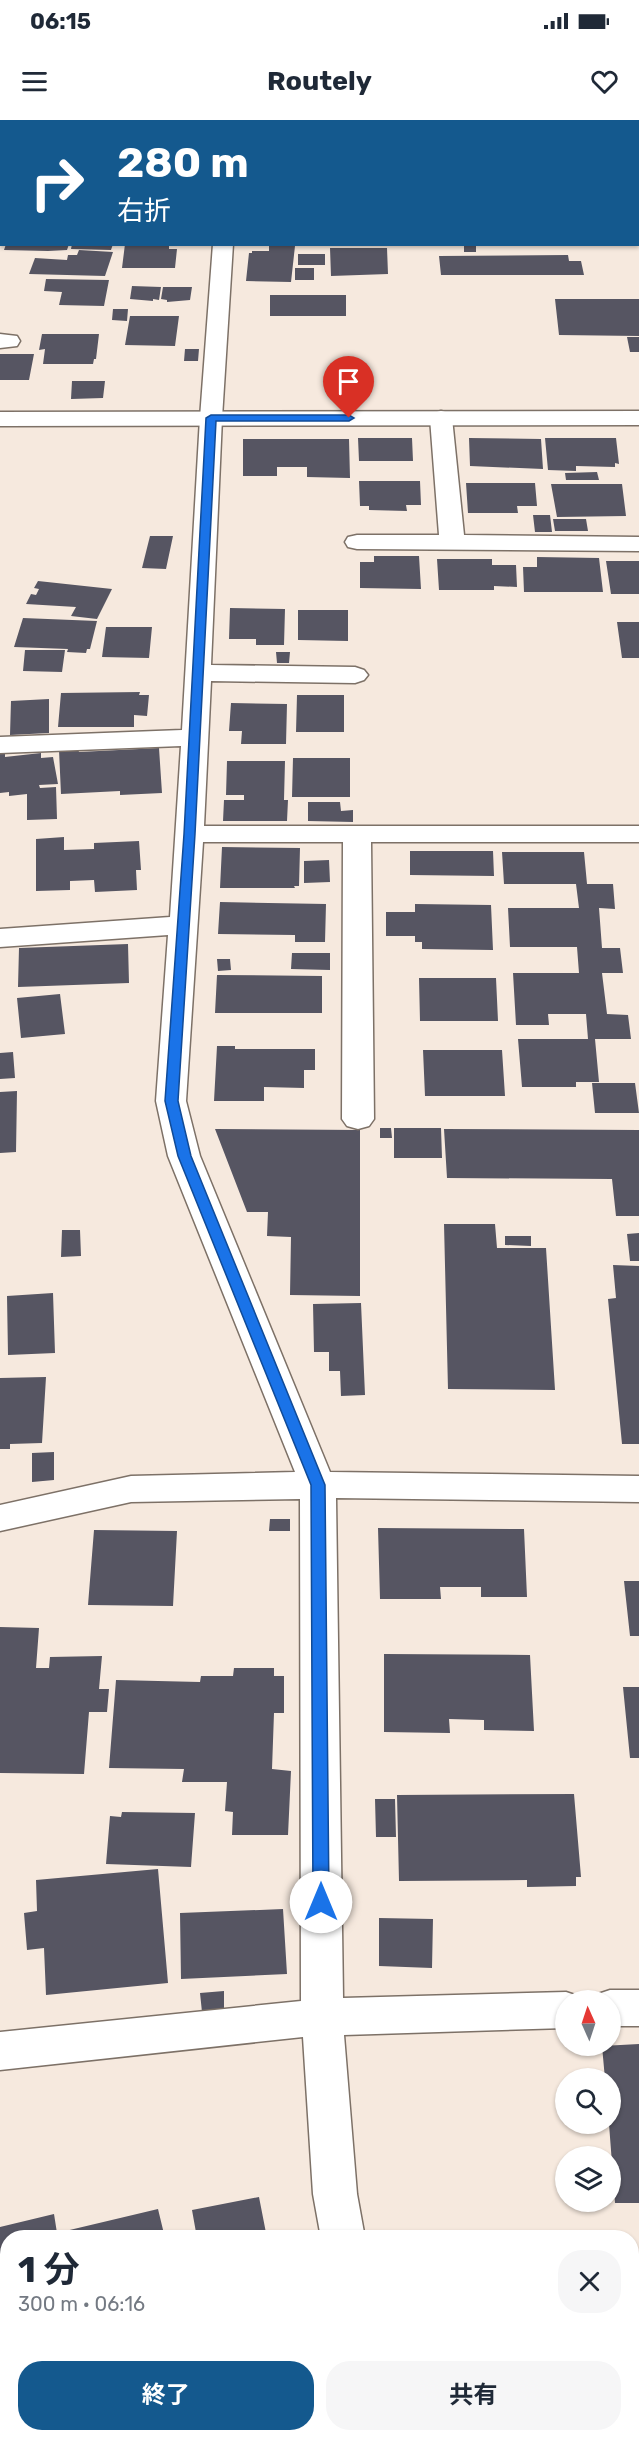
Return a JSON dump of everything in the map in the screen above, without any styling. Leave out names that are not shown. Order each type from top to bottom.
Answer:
[{"type":"street","points":[[223,246],[211,418],[190,834],[171,1101],[184,1156],[318,1485],[322,2018],[335,2194],[342,2230]]},
{"type":"street","points":[[441,418],[452,541]]},
{"type":"street","points":[[0,419],[639,418]]},
{"type":"street","points":[[357,542],[639,544]]},
{"type":"street","points":[[198,673],[355,675]]},
{"type":"street","points":[[0,745],[194,738]]},
{"type":"street","points":[[190,834],[639,834]]},
{"type":"street","points":[[357,834],[358,1119]]},
{"type":"street","points":[[0,938],[183,925]]},
{"type":"street","points":[[0,1518],[131,1489],[318,1485],[639,1489]]},
{"type":"street","points":[[621,2008],[639,2008]]},
{"type":"street","points":[[0,2051],[322,2018],[555,2010]]},
{"type":"building","points":[[5,246],[68,246],[67,250],[4,250]]},
{"type":"building","points":[[72,246],[112,246],[111,250],[71,249]]},
{"type":"building","points":[[125,246],[169,246],[169,249],[177,249],[175,268],[122,268]]},
{"type":"building","points":[[269,246],[295,246],[291,282],[246,281],[249,253],[269,251]]},
{"type":"building","points":[[464,246],[476,246],[476,252],[464,252]]},
{"type":"building","points":[[330,248],[387,248],[388,274],[331,276]]},
{"type":"building","points":[[79,250],[113,252],[105,276],[29,274],[35,258],[67,260],[68,255],[77,255]]},
{"type":"building","points":[[298,254],[325,254],[325,265],[298,265]]},
{"type":"building","points":[[568,255],[569,261],[581,261],[584,275],[441,275],[439,256]]},
{"type":"building","points":[[295,268],[314,268],[314,280],[295,280]]},
{"type":"building","points":[[46,279],[109,280],[104,306],[59,305],[62,292],[44,291]]},
{"type":"building","points":[[132,286],[161,287],[159,300],[130,299]]},
{"type":"building","points":[[163,287],[192,287],[190,300],[167,302],[161,299]]},
{"type":"building","points":[[270,295],[346,295],[346,316],[270,316]]},
{"type":"building","points":[[555,299],[639,299],[639,336],[559,335]]},
{"type":"building","points":[[113,309],[128,309],[127,321],[112,320]]},
{"type":"building","points":[[130,316],[179,316],[175,346],[125,345]]},
{"type":"building","points":[[42,334],[99,334],[96,359],[93,364],[43,364],[45,349],[39,350]]},
{"type":"building","points":[[627,337],[639,337],[639,352],[630,352]]},
{"type":"building","points":[[185,349],[199,349],[198,361],[184,361]]},
{"type":"building","points":[[0,354],[34,354],[29,380],[0,380]]},
{"type":"building","points":[[72,381],[105,381],[103,398],[71,399]]},
{"type":"building","points":[[358,438],[412,438],[413,461],[359,461]]},
{"type":"building","points":[[469,438],[541,439],[543,469],[470,466]]},
{"type":"building","points":[[545,438],[616,438],[619,464],[615,463],[615,467],[576,466],[576,471],[548,470]]},
{"type":"building","points":[[243,439],[349,439],[350,478],[307,477],[307,467],[277,467],[277,476],[243,476]]},
{"type":"building","points":[[597,472],[599,480],[566,480],[565,473]]},
{"type":"building","points":[[359,481],[420,481],[421,505],[406,505],[407,511],[369,510],[369,506],[360,506]]},
{"type":"building","points":[[466,483],[535,483],[537,506],[517,506],[518,513],[468,513]]},
{"type":"building","points":[[551,484],[622,484],[626,516],[557,517]]},
{"type":"building","points":[[533,515],[550,515],[552,532],[535,532]]},
{"type":"building","points":[[553,519],[586,519],[588,531],[555,531]]},
{"type":"building","points":[[150,536],[173,536],[166,569],[142,568]]},
{"type":"building","points":[[374,556],[419,556],[421,589],[360,588],[360,562],[374,562]]},
{"type":"building","points":[[537,557],[599,558],[603,592],[524,592],[523,567],[537,567]]},
{"type":"building","points":[[437,559],[492,559],[492,565],[516,565],[517,587],[494,586],[494,590],[439,590]]},
{"type":"building","points":[[606,561],[639,561],[639,594],[611,594]]},
{"type":"building","points":[[38,581],[112,589],[97,619],[71,616],[76,607],[26,604],[31,594],[36,595],[39,589],[34,588]]},
{"type":"building","points":[[230,608],[285,609],[284,645],[256,645],[256,639],[229,639]]},
{"type":"building","points":[[298,610],[348,610],[348,641],[298,640]]},
{"type":"building","points":[[23,618],[97,621],[90,649],[87,649],[86,653],[67,652],[68,649],[14,647]]},
{"type":"building","points":[[617,622],[639,622],[639,658],[622,658]]},
{"type":"building","points":[[106,627],[152,627],[149,658],[102,657]]},
{"type":"building","points":[[25,650],[65,650],[62,672],[23,671]]},
{"type":"building","points":[[276,652],[290,652],[289,663],[277,663]]},
{"type":"building","points":[[140,692],[139,695],[149,695],[147,716],[134,715],[134,727],[58,727],[61,693]]},
{"type":"building","points":[[297,695],[344,695],[344,732],[296,732]]},
{"type":"building","points":[[49,699],[49,733],[10,735],[11,701]]},
{"type":"building","points":[[231,703],[287,704],[286,744],[241,744],[242,731],[229,731]]},
{"type":"building","points":[[159,748],[162,793],[120,795],[120,791],[61,794],[59,750],[78,749],[79,752]]},
{"type":"building","points":[[5,753],[5,757],[41,753],[41,758],[53,757],[58,784],[39,785],[40,788],[56,787],[57,819],[27,820],[27,794],[9,796],[9,792],[0,793],[0,754]]},
{"type":"building","points":[[293,758],[350,758],[350,797],[292,797]]},
{"type":"building","points":[[227,761],[285,761],[284,800],[288,800],[287,821],[223,821],[224,800],[244,800],[244,795],[226,795]]},
{"type":"building","points":[[308,802],[340,802],[341,811],[353,810],[353,822],[308,821]]},
{"type":"building","points":[[64,837],[64,850],[94,849],[94,843],[139,841],[141,870],[136,870],[137,890],[95,892],[94,880],[70,881],[70,890],[36,891],[36,839]]},
{"type":"building","points":[[222,847],[300,848],[299,886],[294,886],[295,888],[220,888]]},
{"type":"building","points":[[410,851],[493,851],[494,876],[410,875]]},
{"type":"building","points":[[502,852],[584,852],[587,884],[613,884],[615,909],[599,908],[602,948],[620,948],[623,973],[602,973],[607,1014],[628,1015],[631,1039],[595,1039],[599,1082],[576,1082],[576,1087],[522,1087],[518,1039],[588,1039],[586,1014],[548,1014],[549,1025],[516,1025],[513,973],[579,973],[577,947],[510,947],[508,908],[579,908],[576,884],[504,884]]},
{"type":"building","points":[[329,860],[330,882],[304,883],[304,861]]},
{"type":"building","points":[[220,902],[326,904],[325,942],[295,942],[295,935],[218,934]]},
{"type":"building","points":[[415,904],[491,905],[493,950],[422,949],[422,942],[415,942],[415,936],[386,936],[386,912],[415,912]]},
{"type":"building","points":[[128,944],[129,983],[18,987],[19,948]]},
{"type":"building","points":[[292,953],[330,953],[330,970],[291,969]]},
{"type":"building","points":[[217,959],[230,959],[231,970],[218,971]]},
{"type":"building","points":[[217,975],[322,976],[322,1013],[215,1013]]},
{"type":"building","points":[[419,978],[496,978],[498,1021],[420,1021]]},
{"type":"building","points":[[60,994],[65,1034],[21,1038],[17,998]]},
{"type":"building","points":[[217,1046],[235,1046],[235,1049],[315,1049],[315,1070],[304,1070],[304,1088],[264,1087],[264,1101],[214,1101]]},
{"type":"building","points":[[423,1050],[502,1050],[505,1096],[425,1096]]},
{"type":"building","points":[[13,1052],[15,1078],[0,1079],[0,1053]]},
{"type":"building","points":[[592,1083],[635,1083],[639,1113],[595,1113]]},
{"type":"building","points":[[17,1091],[16,1152],[0,1153],[0,1092]]},
{"type":"building","points":[[380,1128],[391,1128],[392,1138],[380,1138]]},
{"type":"building","points":[[394,1128],[441,1128],[442,1158],[394,1158]]},
{"type":"building","points":[[215,1129],[360,1130],[360,1296],[290,1295],[291,1237],[267,1236],[268,1212],[247,1212]]},
{"type":"building","points":[[444,1129],[639,1130],[639,1216],[616,1216],[612,1179],[447,1178]]},
{"type":"building","points":[[444,1224],[495,1224],[497,1248],[546,1248],[555,1390],[448,1389]]},
{"type":"building","points":[[62,1230],[80,1230],[81,1256],[61,1257]]},
{"type":"building","points":[[639,1233],[639,1261],[630,1261],[627,1234]]},
{"type":"building","points":[[505,1236],[531,1236],[531,1246],[505,1245]]},
{"type":"building","points":[[613,1265],[639,1266],[639,1444],[622,1444],[608,1299],[616,1298]]},
{"type":"building","points":[[53,1293],[55,1353],[8,1355],[7,1296]]},
{"type":"building","points":[[361,1303],[365,1395],[341,1396],[340,1371],[329,1371],[329,1352],[314,1352],[313,1304]]},
{"type":"building","points":[[46,1377],[42,1443],[10,1444],[10,1449],[0,1449],[0,1378]]},
{"type":"building","points":[[54,1452],[54,1480],[32,1482],[32,1453]]},
{"type":"building","points":[[270,1519],[290,1519],[290,1531],[269,1531]]},
{"type":"building","points":[[378,1528],[524,1529],[527,1597],[481,1597],[481,1587],[440,1587],[441,1599],[380,1599]]},
{"type":"building","points":[[94,1530],[177,1531],[173,1606],[88,1605]]},
{"type":"building","points":[[624,1581],[639,1581],[639,1636],[630,1636]]},
{"type":"building","points":[[0,1627],[39,1628],[36,1668],[49,1668],[50,1657],[102,1656],[99,1689],[109,1689],[107,1712],[89,1712],[84,1774],[0,1773]]},
{"type":"building","points":[[384,1654],[530,1655],[534,1731],[484,1730],[484,1720],[449,1719],[450,1733],[384,1732]]},
{"type":"building","points":[[234,1668],[274,1668],[274,1676],[284,1676],[284,1713],[274,1713],[272,1769],[291,1771],[288,1835],[232,1835],[233,1812],[225,1811],[227,1782],[182,1782],[184,1769],[109,1768],[116,1680],[200,1682],[201,1676],[233,1676]]},
{"type":"building","points":[[623,1687],[639,1687],[639,1758],[630,1758]]},
{"type":"building","points":[[574,1794],[581,1877],[576,1877],[576,1886],[527,1887],[527,1880],[399,1881],[397,1795]]},
{"type":"building","points":[[375,1799],[395,1799],[396,1837],[376,1837]]},
{"type":"building","points":[[122,1812],[195,1813],[191,1867],[106,1864],[110,1816],[121,1817]]},
{"type":"building","points":[[158,1869],[168,1983],[46,1995],[44,1948],[27,1950],[24,1913],[37,1911],[36,1880]]},
{"type":"building","points":[[283,1909],[287,1974],[181,1979],[180,1913]]},
{"type":"building","points":[[379,1918],[433,1919],[432,1968],[379,1966]]},
{"type":"building","points":[[224,1991],[224,2010],[202,2012],[200,1993]]},
{"type":"building","points":[[639,2044],[639,2203],[621,2203],[621,2146],[611,2146],[610,2134],[621,2134],[621,2068],[604,2068],[603,2056],[621,2056],[621,2045]]},
{"type":"building","points":[[259,2197],[265,2230],[196,2230],[192,2210]]},
{"type":"building","points":[[158,2209],[163,2230],[70,2230]]},
{"type":"building","points":[[54,2214],[57,2230],[0,2230],[0,2227]]},
{"type":"route","points":[[321,1902],[318,1485],[184,1156],[171,1101],[190,834],[211,418],[349,418]]}]
